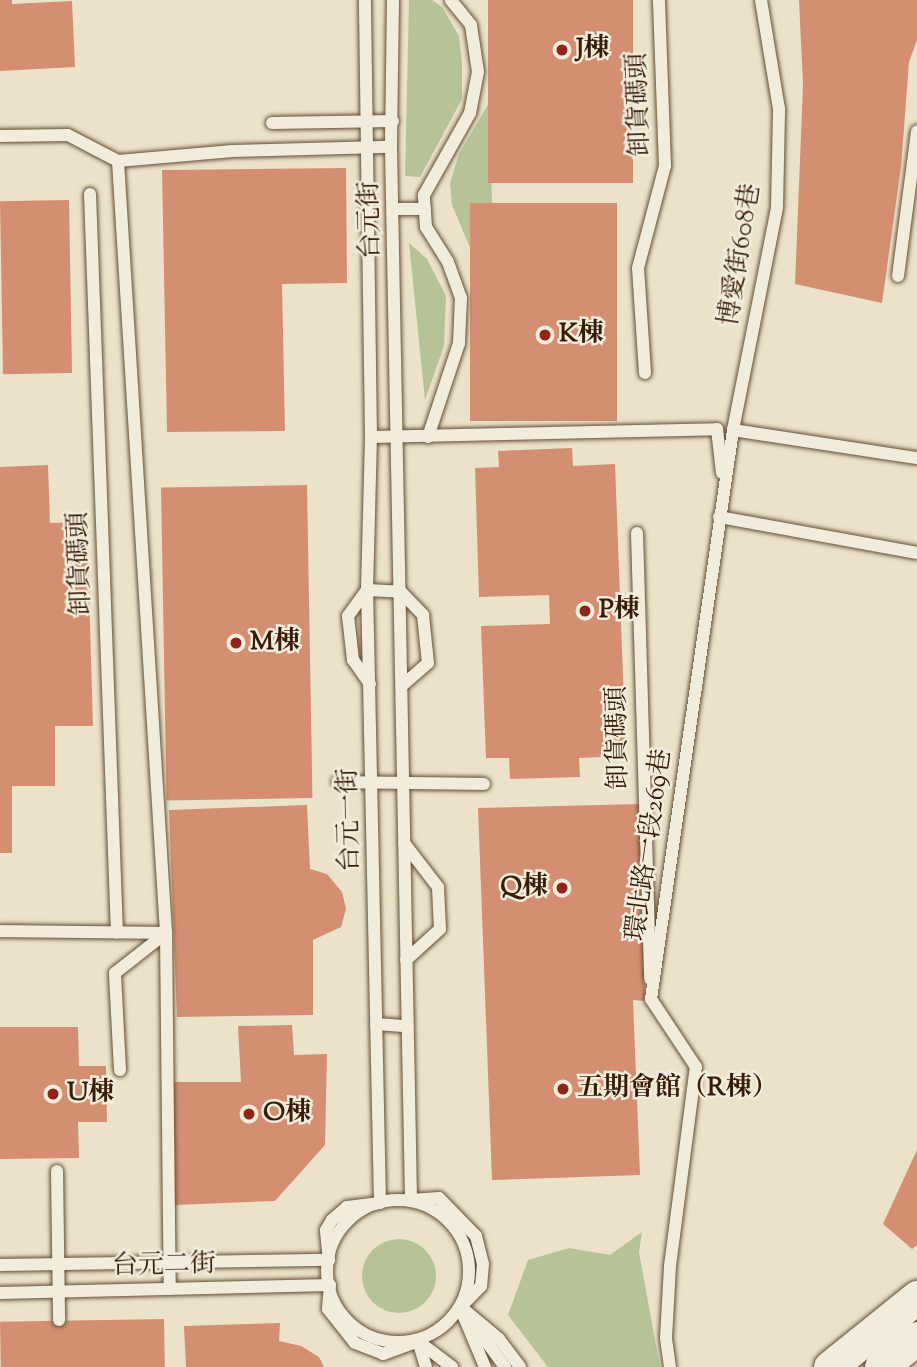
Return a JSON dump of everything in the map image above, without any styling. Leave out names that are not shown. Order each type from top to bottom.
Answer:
[{"type":"street","points":[[830,1367],[917,1297]]},
{"type":"street","points":[[881,1367],[916,1340]]},
{"type":"lane","name":"台元街","points":[[365,0],[364,147],[371,437]]},
{"type":"lane","name":"台元街","points":[[393,0],[391,146],[400,438]]},
{"type":"lane","points":[[428,437],[459,343],[461,298],[448,262],[426,227],[425,195],[470,113],[478,72],[471,25],[451,0]]},
{"type":"lane","name":"卸貨碼頭","points":[[645,373],[638,268],[665,166],[659,0]]},
{"type":"lane","name":"博愛街608巷","points":[[719,517],[733,430],[777,207],[779,109],[761,0]]},
{"type":"lane","points":[[272,123],[393,121]]},
{"type":"lane","points":[[0,136],[68,135],[118,161],[391,146]]},
{"type":"lane","points":[[898,276],[917,137]]},
{"type":"lane","points":[[118,161],[166,933],[170,1289]]},
{"type":"lane","name":"卸貨碼頭","points":[[90,194],[117,933]]},
{"type":"lane","points":[[393,209],[425,209]]},
{"type":"lane","points":[[371,437],[717,429],[724,491]]},
{"type":"lane","points":[[733,430],[917,457]]},
{"type":"lane","name":"台元一街","points":[[371,437],[367,590],[380,1203]]},
{"type":"lane","name":"台元一街","points":[[400,438],[411,1200]]},
{"type":"lane","points":[[719,517],[917,553]]},
{"type":"lane","name":"環北路一段269巷","points":[[670,1367],[666,1338],[670,1266],[696,1067],[651,999],[719,517]]},
{"type":"lane","name":"卸貨碼頭","points":[[637,533],[647,977],[653,982]]},
{"type":"lane","points":[[370,684],[353,660],[348,616],[367,590],[401,592],[423,615],[428,663],[402,686]]},
{"type":"lane","points":[[338,782],[484,784]]},
{"type":"lane","points":[[404,843],[439,887],[440,929],[406,960]]},
{"type":"lane","points":[[0,931],[166,933]]},
{"type":"lane","points":[[120,1070],[114,973],[166,933]]},
{"type":"lane","points":[[376,1024],[407,1026]]},
{"type":"lane","points":[[57,1171],[59,1320]]},
{"type":"lane","points":[[411,1200],[445,1218],[460,1236],[468,1257],[469,1280],[461,1307],[450,1321],[418,1341],[387,1342],[364,1334],[346,1319],[330,1286],[329,1260],[341,1229],[358,1213],[380,1203],[411,1200]]},
{"type":"lane","name":"台元二街","points":[[0,1265],[329,1260]]},
{"type":"lane","name":"台元二街","points":[[0,1293],[330,1286]]},
{"type":"lane","points":[[461,1307],[477,1356],[485,1367]]},
{"type":"lane","points":[[461,1307],[505,1367]]},
{"type":"lane","points":[[461,1307],[499,1339],[520,1367]]},
{"type":"lane","points":[[418,1341],[426,1367]]},
{"type":"lane","points":[[418,1341],[438,1367]]},
{"type":"lane","points":[[418,1341],[452,1367]]},
{"type":"green space","points":[[409,0],[432,0],[442,7],[459,36],[462,63],[462,99],[420,177],[405,176]]},
{"type":"green space","points":[[490,101],[492,205],[470,206],[471,250],[452,205],[450,183],[459,154]]},
{"type":"green space","points":[[409,243],[427,259],[446,296],[444,346],[425,400]]},
{"type":"green space","points":[[642,1232],[639,1252],[660,1367],[548,1367],[508,1315],[528,1260],[569,1248],[610,1255]]},
{"type":"green space","points":[[399,1239],[413,1242],[425,1250],[433,1262],[436,1276],[433,1290],[425,1302],[413,1310],[399,1313],[385,1310],[373,1302],[365,1290],[362,1276],[365,1262],[373,1250],[385,1242]]},
{"type":"building","points":[[0,0],[12,0],[12,4],[72,1],[75,67],[0,71]]},
{"type":"building","name":"J棟","points":[[488,0],[633,0],[633,183],[488,183]]},
{"type":"building","points":[[799,0],[917,0],[917,40],[909,62],[901,167],[882,303],[795,284],[803,85]]},
{"type":"building","points":[[346,168],[347,283],[282,284],[285,431],[167,432],[162,170]]},
{"type":"building","points":[[69,200],[72,373],[3,374],[0,201]]},
{"type":"building","name":"K棟","points":[[470,203],[617,203],[617,421],[470,421]]},
{"type":"building","name":"P棟","points":[[572,448],[573,466],[615,464],[626,756],[579,758],[580,777],[510,779],[509,758],[486,758],[481,626],[550,624],[549,595],[479,597],[475,468],[499,467],[498,451]]},
{"type":"building","points":[[48,465],[50,523],[87,522],[93,726],[55,726],[55,786],[12,786],[12,853],[0,853],[0,467]]},
{"type":"building","name":"M棟","points":[[307,485],[312,798],[166,801],[161,488]]},
{"type":"building","points":[[640,804],[645,1001],[633,1000],[640,1175],[492,1180],[478,808]]},
{"type":"building","points":[[307,805],[310,869],[327,874],[342,892],[346,909],[341,927],[313,940],[313,1015],[177,1017],[169,810]]},
{"type":"building","name":"O棟","points":[[292,1025],[294,1055],[327,1054],[325,1145],[275,1201],[175,1205],[171,1082],[241,1082],[238,1026]]},
{"type":"building","name":"U棟","points":[[0,1027],[78,1027],[79,1066],[106,1066],[107,1122],[78,1122],[79,1158],[0,1159]]},
{"type":"building","points":[[917,1150],[917,1245],[912,1249],[883,1224]]},
{"type":"building","points":[[164,1319],[165,1367],[1,1367],[0,1322]]},
{"type":"building","points":[[280,1323],[279,1341],[301,1346],[319,1357],[324,1367],[186,1367],[184,1326]]},
{"type":"place","name":"J棟","points":[[562,50]]},
{"type":"place","name":"K棟","points":[[545,335]]},
{"type":"place","name":"P棟","points":[[585,611]]},
{"type":"place","name":"M棟","points":[[236,643]]},
{"type":"place","name":"Q棟","points":[[562,888]]},
{"type":"place","name":"五期會館（R棟）","points":[[563,1089]]},
{"type":"place","name":"U棟","points":[[53,1094]]},
{"type":"place","name":"O棟","points":[[249,1114]]}]
